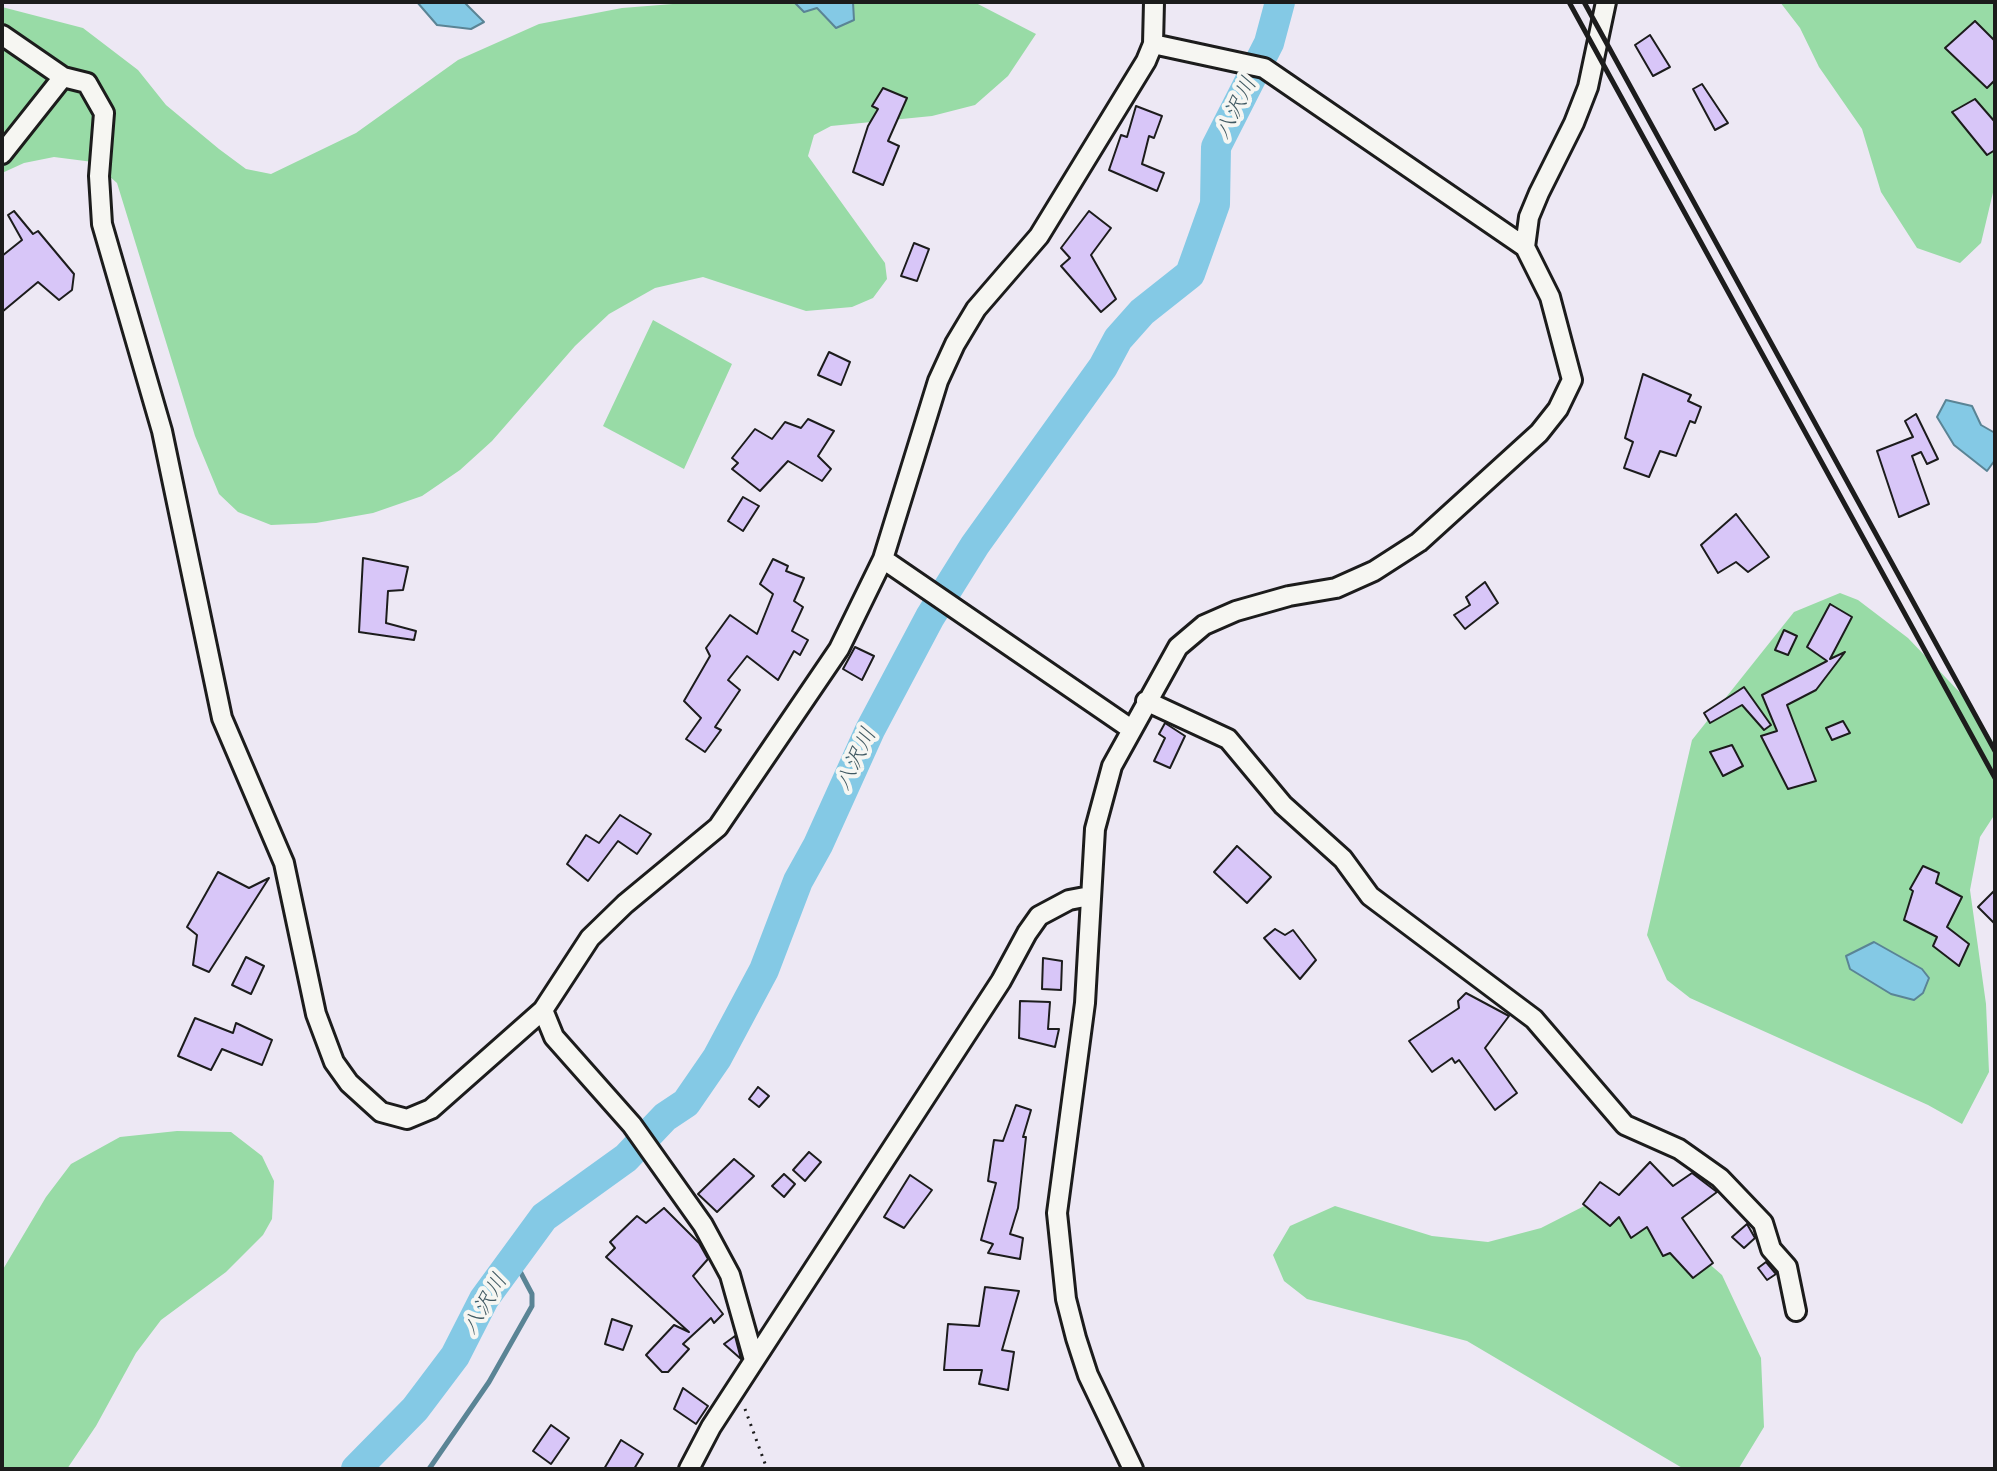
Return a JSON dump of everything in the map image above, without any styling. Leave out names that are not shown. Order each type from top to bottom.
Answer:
[{"type":"street","points":[[2,35],[63,77],[87,83],[104,113],[99,176],[102,224],[162,431],[222,718],[284,863],[316,1014],[334,1062],[349,1083],[381,1112],[407,1119],[431,1109],[543,1010],[590,938],[625,904],[718,827],[839,649],[883,559],[938,381],[955,344],[976,309],[1039,236],[1116,113],[1153,44],[1154,2]]},
{"type":"street","points":[[1525,247],[1534,205],[1588,87],[1606,2]]},
{"type":"street","points":[[1133,1469],[1088,1375],[1066,1299],[1057,1213],[1085,1003],[1090,864],[1100,804],[1112,766],[1178,647],[1204,625],[1236,611],[1289,596],[1336,588],[1374,571],[1419,542],[1539,433],[1572,380],[1550,297],[1525,247],[1264,68],[1153,44]]},
{"type":"street","points":[[2,154],[63,77]]},
{"type":"street","points":[[883,559],[1131,729]]},
{"type":"street","points":[[1146,701],[1228,739],[1283,805],[1343,859],[1370,896],[1534,1019],[1625,1125],[1679,1149],[1720,1178],[1763,1223],[1771,1249],[1787,1267],[1796,1311]]},
{"type":"street","points":[[689,1469],[754,1360],[981,1013],[1039,916],[1069,900],[1090,896]]},
{"type":"street","points":[[543,1010],[554,1037],[632,1125],[703,1225],[730,1275],[750,1335],[754,1360]]},
{"type":"path","points":[[734,1393],[749,1416],[767,1469]]},
{"type":"green space","points":[[698,2],[974,2],[1036,34],[1008,76],[975,105],[932,116],[831,126],[814,135],[808,156],[885,263],[887,279],[873,298],[852,307],[806,311],[703,277],[655,288],[609,314],[575,346],[492,441],[460,470],[422,496],[373,513],[316,523],[271,525],[238,512],[219,494],[195,436],[117,183],[93,162],[54,157],[24,163],[2,173],[2,7],[83,28],[138,70],[166,105],[219,149],[246,169],[271,174],[356,133],[458,60],[539,24],[622,8]]},
{"type":"green space","points":[[1780,2],[1995,2],[1995,184],[1981,243],[1960,263],[1917,248],[1881,192],[1862,129],[1819,67],[1800,28]]},
{"type":"green space","points":[[653,320],[732,364],[684,469],[603,426]]},
{"type":"green space","points":[[1840,593],[1858,600],[1908,638],[1968,701],[1995,745],[1995,814],[1980,837],[1970,890],[1986,1004],[1989,1072],[1962,1124],[1928,1105],[1690,998],[1667,980],[1647,935],[1692,740],[1794,612]]},
{"type":"green space","points":[[177,1131],[231,1132],[262,1156],[274,1181],[272,1219],[263,1235],[226,1272],[161,1320],[136,1353],[96,1426],[67,1469],[2,1469],[2,1271],[46,1197],[71,1164],[120,1137]]},
{"type":"green space","points":[[1598,1199],[1667,1227],[1722,1275],[1761,1358],[1764,1427],[1739,1468],[1684,1469],[1467,1341],[1307,1299],[1284,1281],[1273,1255],[1290,1226],[1335,1206],[1432,1236],[1488,1242],[1541,1228]]},
{"type":"water","points":[[417,2],[464,2],[484,22],[471,29],[437,25]]},
{"type":"water","points":[[794,2],[853,2],[854,20],[836,28],[817,8],[804,12]]},
{"type":"water","points":[[1946,400],[1972,406],[1981,425],[1995,433],[1995,460],[1987,471],[1954,445],[1937,417]]},
{"type":"water","points":[[1874,942],[1922,969],[1929,978],[1923,993],[1914,1000],[1891,994],[1850,969],[1846,956]]},
{"type":"building","points":[[1975,21],[1995,41],[1995,80],[1987,88],[1945,48]]},
{"type":"building","points":[[1650,35],[1670,67],[1653,76],[1635,45]]},
{"type":"building","points":[[1702,84],[1728,123],[1715,130],[1693,89]]},
{"type":"building","points":[[883,88],[907,98],[888,141],[899,146],[883,185],[853,172],[868,126],[878,109],[872,106]]},
{"type":"building","points":[[1975,99],[1995,122],[1995,150],[1987,155],[1952,112]]},
{"type":"building","points":[[1136,106],[1162,116],[1154,138],[1149,136],[1142,164],[1164,173],[1157,191],[1109,170],[1121,135],[1127,137]]},
{"type":"building","points":[[14,211],[33,234],[38,231],[74,274],[72,290],[59,300],[38,282],[2,312],[2,256],[22,240],[8,215]]},
{"type":"building","points":[[1089,211],[1111,228],[1091,255],[1116,299],[1101,312],[1061,266],[1070,258],[1061,248]]},
{"type":"building","points":[[914,243],[929,249],[917,281],[901,276]]},
{"type":"building","points":[[829,352],[850,362],[841,385],[818,375]]},
{"type":"building","points":[[1643,374],[1691,395],[1688,401],[1701,407],[1695,423],[1690,421],[1676,456],[1660,451],[1649,477],[1624,468],[1633,442],[1625,438]]},
{"type":"building","points":[[1916,414],[1938,459],[1927,464],[1921,452],[1912,456],[1929,504],[1899,517],[1877,451],[1913,437],[1905,421]]},
{"type":"building","points":[[808,419],[834,431],[818,456],[831,469],[822,481],[788,461],[760,491],[732,469],[738,463],[732,458],[755,429],[772,439],[785,422],[801,428]]},
{"type":"building","points":[[743,497],[759,506],[743,531],[728,521]]},
{"type":"building","points":[[1736,514],[1769,557],[1748,572],[1736,562],[1718,573],[1701,545]]},
{"type":"building","points":[[363,558],[408,567],[403,590],[388,591],[386,623],[416,631],[414,640],[359,632]]},
{"type":"building","points":[[773,559],[788,566],[786,571],[804,578],[794,601],[803,607],[792,631],[808,640],[800,655],[794,651],[778,680],[747,656],[728,680],[740,690],[715,727],[721,730],[705,752],[686,739],[701,718],[684,701],[710,656],[706,648],[730,615],[757,634],[773,594],[760,584]]},
{"type":"building","points":[[1485,582],[1498,603],[1465,629],[1454,615],[1470,605],[1466,597]]},
{"type":"building","points":[[1830,604],[1852,617],[1830,659],[1845,652],[1816,690],[1787,705],[1816,781],[1788,789],[1761,736],[1777,731],[1762,695],[1827,661],[1807,647]]},
{"type":"building","points":[[1784,630],[1797,636],[1788,655],[1775,650]]},
{"type":"building","points":[[855,647],[874,656],[862,680],[843,669]]},
{"type":"building","points":[[1744,687],[1771,725],[1764,730],[1742,705],[1710,723],[1704,713]]},
{"type":"building","points":[[1843,721],[1850,733],[1832,740],[1826,728]]},
{"type":"building","points":[[1165,723],[1185,736],[1170,768],[1154,761],[1165,738],[1159,734]]},
{"type":"building","points":[[1732,745],[1743,766],[1723,776],[1710,752]]},
{"type":"building","points":[[620,815],[651,834],[637,854],[618,841],[588,881],[567,864],[586,835],[599,843]]},
{"type":"building","points":[[1237,846],[1271,877],[1247,903],[1214,872]]},
{"type":"building","points":[[1923,866],[1939,873],[1936,883],[1962,897],[1947,927],[1969,944],[1959,966],[1933,946],[1937,937],[1904,920],[1913,891],[1910,889]]},
{"type":"building","points":[[218,872],[249,888],[269,878],[209,972],[193,965],[197,935],[187,927]]},
{"type":"building","points":[[1995,890],[1995,924],[1978,907]]},
{"type":"building","points":[[1275,929],[1285,935],[1293,930],[1316,960],[1300,979],[1264,938]]},
{"type":"building","points":[[246,957],[264,966],[251,994],[232,985]]},
{"type":"building","points":[[1043,958],[1062,961],[1061,990],[1042,989]]},
{"type":"building","points":[[1466,993],[1509,1016],[1485,1048],[1517,1093],[1495,1110],[1459,1060],[1455,1063],[1452,1058],[1432,1072],[1409,1041],[1459,1008],[1458,1001]]},
{"type":"building","points":[[1020,1001],[1050,1002],[1048,1029],[1059,1029],[1055,1047],[1019,1038]]},
{"type":"building","points":[[195,1018],[233,1033],[236,1023],[272,1040],[262,1065],[222,1049],[211,1070],[178,1056]]},
{"type":"building","points":[[758,1087],[769,1096],[759,1107],[749,1099]]},
{"type":"building","points":[[1016,1105],[1031,1110],[1023,1137],[1026,1137],[1018,1208],[1010,1234],[1023,1238],[1020,1259],[988,1253],[993,1244],[981,1240],[996,1183],[988,1181],[994,1140],[1003,1141]]},
{"type":"building","points":[[809,1152],[821,1162],[805,1181],[793,1170]]},
{"type":"building","points":[[734,1159],[754,1176],[717,1212],[698,1194]]},
{"type":"building","points":[[1650,1162],[1673,1186],[1692,1173],[1717,1192],[1682,1218],[1713,1263],[1693,1278],[1670,1253],[1663,1256],[1647,1227],[1631,1238],[1619,1217],[1610,1226],[1583,1204],[1600,1182],[1619,1195]]},
{"type":"building","points":[[784,1174],[795,1184],[784,1197],[772,1186]]},
{"type":"building","points":[[910,1175],[932,1190],[904,1228],[884,1217]]},
{"type":"building","points":[[664,1208],[699,1243],[708,1259],[693,1276],[723,1314],[714,1323],[711,1318],[683,1344],[689,1349],[668,1372],[662,1372],[646,1355],[674,1325],[689,1332],[606,1257],[615,1248],[610,1242],[637,1216],[646,1223]]},
{"type":"building","points":[[1747,1224],[1755,1238],[1744,1248],[1732,1237]]},
{"type":"building","points":[[1766,1262],[1776,1274],[1767,1280],[1758,1268]]},
{"type":"building","points":[[985,1287],[1019,1291],[1002,1350],[1014,1352],[1008,1390],[979,1384],[982,1370],[944,1370],[948,1324],[979,1326]]},
{"type":"building","points":[[612,1319],[632,1326],[623,1350],[605,1344]]},
{"type":"building","points":[[735,1336],[741,1359],[724,1344]]},
{"type":"building","points":[[683,1388],[708,1406],[696,1424],[674,1409]]},
{"type":"building","points":[[551,1425],[569,1438],[551,1464],[533,1451]]},
{"type":"building","points":[[621,1440],[643,1454],[634,1469],[604,1469]]},
{"type":"waterway","name":"八沢川","points":[[356,1469],[415,1409],[455,1356],[484,1299],[544,1217],[626,1158],[665,1117],[686,1103],[717,1058],[764,970],[798,881],[818,845],[870,730],[930,617],[975,545],[1103,367],[1118,339],[1142,312],[1190,274],[1215,204],[1216,147],[1269,43],[1280,2]]},
{"type":"waterway","points":[[429,1469],[489,1382],[532,1306],[532,1294],[513,1258]]},
{"type":"railway","points":[[1569,2],[1995,778]]},
{"type":"railway","points":[[1584,2],[1995,751]]}]
